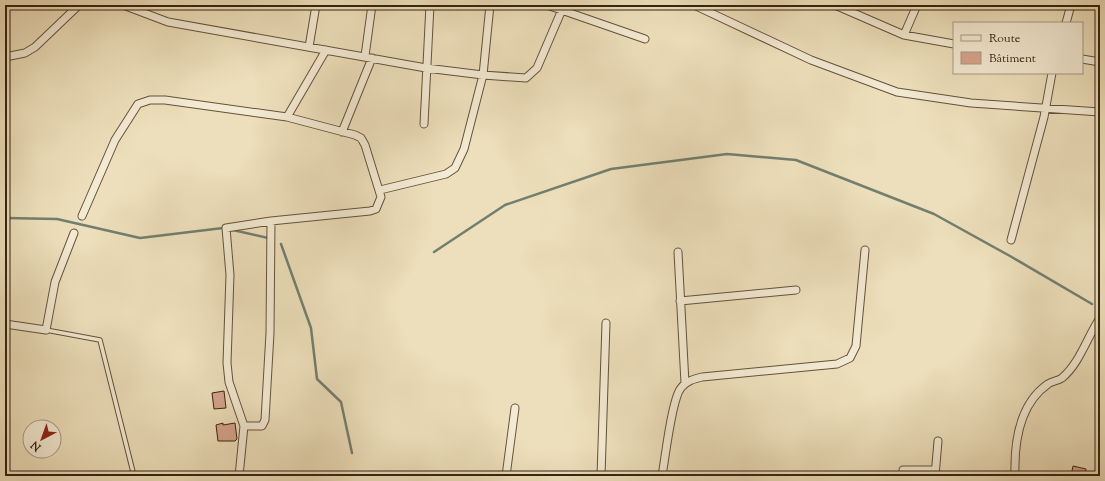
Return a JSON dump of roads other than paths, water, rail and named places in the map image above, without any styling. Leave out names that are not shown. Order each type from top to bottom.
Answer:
[{"type":"street","points":[[5,57],[24,53],[35,46],[79,5]]},
{"type":"street","points":[[123,5],[168,22],[426,68],[483,75],[526,78],[537,68],[563,7]]},
{"type":"street","points":[[309,47],[316,5]]},
{"type":"street","points":[[342,132],[369,57],[372,5]]},
{"type":"street","points":[[424,124],[430,5]]},
{"type":"street","points":[[380,190],[446,174],[455,168],[464,149],[483,75],[490,5]]},
{"type":"street","points":[[547,5],[563,7],[645,39]]},
{"type":"street","points":[[694,5],[811,60],[897,92],[971,103],[1100,112]]},
{"type":"street","points":[[835,5],[904,35],[953,44]]},
{"type":"street","points":[[904,35],[917,5]]},
{"type":"street","points":[[1066,22],[1071,5]]},
{"type":"street","points":[[287,116],[326,50]]},
{"type":"street","points":[[1083,59],[1100,62]]},
{"type":"street","points":[[1010,240],[1045,109],[1052,74]]},
{"type":"street","points":[[82,216],[114,140],[138,104],[143,101],[165,100],[287,116],[361,138],[382,197],[380,204],[376,209],[370,211],[271,221],[226,228],[230,276],[227,363],[229,382],[244,426],[239,476]]},
{"type":"street","points":[[244,426],[262,426],[265,420],[270,333],[271,221]]},
{"type":"street","points":[[5,324],[46,330],[55,282],[74,233]]},
{"type":"street","points":[[662,476],[674,401],[679,389],[685,383],[702,377],[837,364],[850,358],[856,346],[865,250]]},
{"type":"street","points":[[678,252],[685,383]]},
{"type":"street","points":[[680,301],[796,290]]},
{"type":"street","points":[[1015,476],[1017,436],[1023,416],[1034,399],[1048,384],[1062,378],[1080,356],[1100,318]]},
{"type":"street","points":[[601,476],[606,323]]},
{"type":"street","points":[[506,476],[515,408]]},
{"type":"street","points":[[903,470],[935,473],[938,441]]},
{"type":"lane","points":[[46,330],[100,340],[134,476]]},
{"type":"waterway","points":[[434,252],[505,205],[611,169],[727,154],[796,160],[934,214],[1092,304]]},
{"type":"waterway","points":[[5,218],[57,219],[140,238],[223,228]]},
{"type":"waterway","points":[[233,230],[268,238]]},
{"type":"waterway","points":[[281,244],[311,328],[317,379],[341,402],[352,453]]}]
